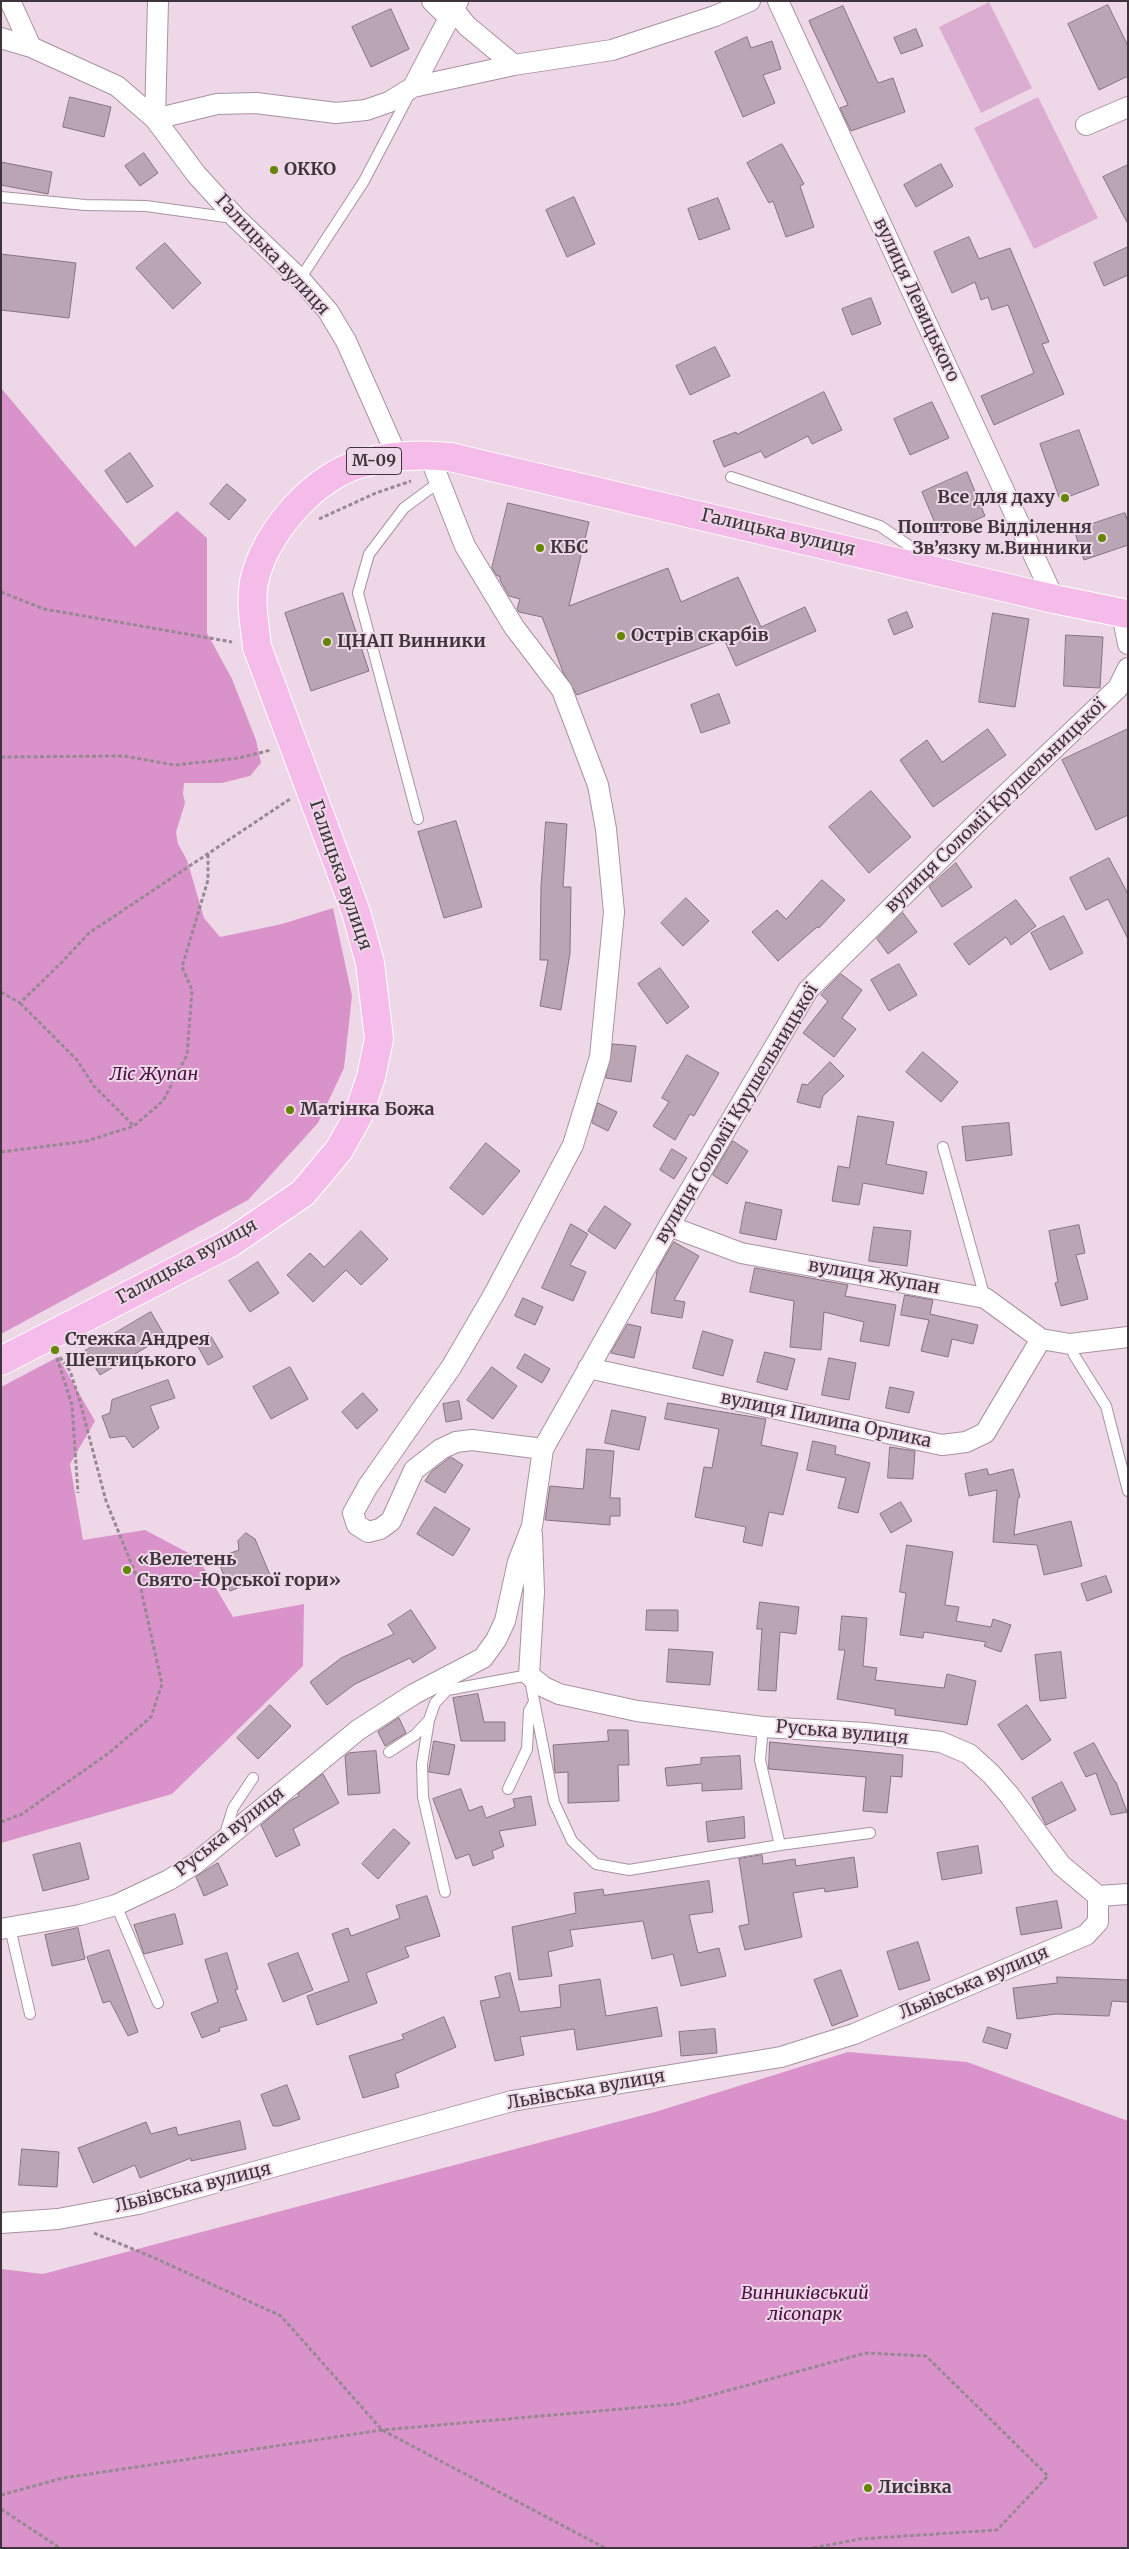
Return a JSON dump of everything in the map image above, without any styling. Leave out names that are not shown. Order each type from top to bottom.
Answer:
[{"type":"main road","name":"Галицька вулиця","points":[[54,1342],[230,1243],[303,1193],[339,1150],[358,1116],[371,1078],[379,1039],[370,963],[356,912],[257,646],[253,609],[254,583],[265,548],[303,499],[333,476],[361,463],[397,456],[429,455],[483,464],[1054,599],[1125,614]]},
{"type":"main road","name":"М-09","points":[[1,1361],[54,1342]]},
{"type":"street","points":[[10,1],[31,47]]},
{"type":"street","points":[[158,1],[155,119],[217,104],[256,103],[336,113],[366,110],[390,102],[413,86],[514,65],[612,50],[715,16],[750,1]]},
{"type":"street","points":[[432,1],[454,10],[467,26],[514,65]]},
{"type":"street","name":"вулиця Левицького","points":[[778,1],[1054,599]]},
{"type":"street","points":[[413,86],[454,10]]},
{"type":"street","name":"Галицька вулиця","points":[[1,38],[31,47],[118,86],[155,119],[196,174],[236,218],[300,279],[328,311],[346,341],[397,456]]},
{"type":"street","points":[[1086,126],[1128,106]]},
{"type":"street","points":[[429,455],[465,546],[514,627],[562,690],[583,741],[598,785],[606,829],[614,912],[600,1057],[573,1145],[494,1294],[452,1366],[378,1471],[353,1514],[357,1525],[368,1532],[380,1529],[391,1521],[414,1470],[440,1448],[456,1442],[472,1440],[543,1449]]},
{"type":"street","points":[[1125,614],[1128,644]]},
{"type":"street","name":"вулиця Соломії Крушельницької","points":[[358,1730],[414,1694],[483,1658],[496,1640],[505,1621],[518,1562],[532,1526],[543,1449],[669,1226],[808,990],[1002,798],[1118,688],[1127,672]]},
{"type":"street","name":"вулиця Жупан","points":[[669,1226],[741,1253],[985,1298],[1041,1339],[1070,1344],[1128,1337]]},
{"type":"street","name":"вулиця Пилипа Орлика","points":[[588,1368],[942,1445],[966,1442],[985,1433],[1041,1339]]},
{"type":"street","points":[[529,1675],[534,1592],[532,1526]]},
{"type":"street","name":"Руська вулиця","points":[[529,1675],[544,1687],[559,1694],[637,1711],[763,1727],[865,1733],[941,1742],[969,1754],[1010,1796],[1061,1865],[1098,1896]]},
{"type":"street","name":"Руська вулиця","points":[[6,1929],[80,1915],[116,1905],[169,1880],[196,1863],[358,1730]]},
{"type":"street","points":[[1098,1896],[1128,1894]]},
{"type":"street","name":"Львівська вулиця","points":[[1,2223],[58,2219],[177,2194],[512,2101],[781,2057],[845,2037],[1086,1935],[1098,1922],[1098,1896]]},
{"type":"lane","points":[[300,279],[364,181],[413,86]]},
{"type":"lane","points":[[1,197],[84,205],[146,206],[236,218]]},
{"type":"lane","points":[[731,477],[880,526],[949,574]]},
{"type":"lane","points":[[418,819],[358,593],[369,554],[404,508],[439,482]]},
{"type":"lane","points":[[943,1147],[985,1298]]},
{"type":"lane","points":[[1070,1344],[1074,1355],[1106,1406],[1128,1491]]},
{"type":"lane","points":[[445,1892],[422,1797],[422,1764],[429,1720],[435,1703],[447,1690],[529,1675],[554,1802],[572,1841],[596,1864],[629,1870],[780,1845],[870,1833]]},
{"type":"lane","points":[[508,1789],[527,1749],[529,1711],[534,1702]]},
{"type":"lane","points":[[389,1752],[415,1735],[429,1720]]},
{"type":"lane","points":[[763,1727],[760,1760],[780,1845]]},
{"type":"lane","points":[[224,1840],[233,1808],[253,1778]]},
{"type":"lane","points":[[116,1905],[158,2003]]},
{"type":"lane","points":[[6,1929],[30,2014]]},
{"type":"path","points":[[312,525],[376,493],[411,481]]},
{"type":"path","points":[[1,592],[44,608],[233,642]]},
{"type":"path","points":[[1,757],[124,756],[175,765],[239,758],[279,748]]},
{"type":"path","points":[[20,1003],[89,933],[297,794]]},
{"type":"path","points":[[1,1152],[87,1141],[134,1126],[163,1101],[187,1055],[192,990],[182,966],[208,880],[208,853]]},
{"type":"path","points":[[1,992],[20,1003],[77,1060],[94,1086],[134,1126]]},
{"type":"path","points":[[1,1822],[22,1814],[109,1753],[151,1717],[162,1684],[140,1585],[106,1501],[70,1371],[54,1342]]},
{"type":"path","points":[[54,1342],[71,1402],[78,1492]]},
{"type":"path","points":[[71,1402],[79,1398]]},
{"type":"path","points":[[58,2219],[159,2260],[281,2316],[382,2430],[605,2548]]},
{"type":"path","points":[[1,2495],[62,2478],[382,2430],[678,2404],[866,2353],[926,2356],[1048,2476],[997,2530],[859,2538],[813,2548]]},
{"type":"path","points":[[1,2509],[60,2548]]},
{"type":"shaded area","points":[[989,2],[1032,88],[981,113],[939,27]]},
{"type":"shaded area","points":[[1038,97],[1098,218],[1034,249],[974,128]]},
{"type":"green space","name":"Ліс Жупан","points":[[1,388],[135,547],[177,511],[207,538],[207,633],[232,679],[256,740],[261,763],[250,776],[222,783],[184,783],[183,794],[185,803],[176,832],[178,844],[187,860],[204,918],[220,937],[282,924],[333,908],[352,996],[344,1068],[318,1123],[248,1200],[1,1334]]},
{"type":"green space","points":[[58,1357],[95,1421],[70,1464],[83,1540],[145,1530],[198,1558],[233,1617],[304,1604],[303,1666],[172,1794],[1,1843],[1,1387]]},
{"type":"green space","name":"Винниківський лісопарк","points":[[848,2052],[967,2062],[1128,2121],[1128,2548],[1,2548],[1,2269],[43,2274],[655,2112]]},
{"type":"building","points":[[1108,5],[1128,46],[1128,76],[1099,90],[1068,24]]},
{"type":"building","points":[[843,6],[878,83],[893,78],[905,112],[851,131],[840,108],[848,105],[809,21]]},
{"type":"building","points":[[391,9],[409,49],[371,67],[352,27]]},
{"type":"building","points":[[916,29],[923,46],[901,54],[894,38]]},
{"type":"building","points":[[747,37],[751,48],[772,41],[781,69],[763,75],[775,103],[743,117],[715,52]]},
{"type":"building","points":[[70,97],[111,107],[104,137],[63,127]]},
{"type":"building","points":[[782,144],[804,184],[800,186],[814,227],[786,237],[773,201],[769,203],[747,163]]},
{"type":"building","points":[[144,153],[158,173],[140,186],[125,166]]},
{"type":"building","points":[[1,162],[52,172],[48,194],[1,185]]},
{"type":"building","points":[[941,164],[953,186],[916,207],[904,185]]},
{"type":"building","points":[[1128,165],[1128,224],[1103,177]]},
{"type":"building","points":[[574,197],[595,244],[567,257],[546,210]]},
{"type":"building","points":[[718,198],[730,229],[699,240],[688,209]]},
{"type":"building","points":[[969,237],[979,259],[1010,248],[1049,342],[1042,344],[1064,394],[994,425],[981,396],[1034,373],[1008,305],[992,310],[988,297],[981,300],[975,282],[952,293],[934,252]]},
{"type":"building","points":[[165,243],[201,283],[173,309],[136,268]]},
{"type":"building","points":[[1128,247],[1128,275],[1104,286],[1094,263]]},
{"type":"building","points":[[1,254],[76,263],[69,318],[1,310]]},
{"type":"building","points":[[871,298],[881,324],[852,335],[842,309]]},
{"type":"building","points":[[715,347],[730,376],[690,395],[676,366]]},
{"type":"building","points":[[824,392],[842,430],[812,444],[808,436],[765,458],[761,451],[724,467],[713,441],[736,432],[737,434]]},
{"type":"building","points":[[932,402],[949,438],[910,455],[894,419]]},
{"type":"building","points":[[1079,430],[1099,485],[1060,500],[1040,444]]},
{"type":"building","points":[[130,453],[153,486],[127,503],[105,471]]},
{"type":"building","points":[[967,472],[985,516],[940,535],[922,492]]},
{"type":"building","points":[[227,484],[246,500],[229,520],[210,504]]},
{"type":"building","points":[[508,503],[589,522],[569,606],[668,568],[681,602],[738,577],[761,627],[805,607],[816,631],[736,666],[724,639],[577,695],[563,672],[542,617],[519,612],[517,609],[520,599],[509,596],[500,580],[500,576],[497,576],[492,568]]},
{"type":"building","name":"Поштове Відділення Зв’язку м.Винники","points":[[1125,513],[1128,522],[1128,545],[1084,560],[1074,530]]},
{"type":"building","name":"ЦНАП Винники","points":[[343,593],[369,671],[311,691],[285,613]]},
{"type":"building","points":[[907,612],[913,627],[894,635],[888,620]]},
{"type":"building","points":[[993,613],[1029,619],[1015,707],[979,702]]},
{"type":"building","points":[[1066,635],[1103,637],[1100,688],[1064,686]]},
{"type":"building","points":[[719,694],[730,723],[701,733],[691,705]]},
{"type":"building","points":[[988,729],[1006,755],[933,807],[900,760],[927,740],[942,762]]},
{"type":"building","points":[[1128,729],[1128,815],[1096,830],[1062,760]]},
{"type":"building","points":[[871,791],[911,837],[869,873],[829,827]]},
{"type":"building","points":[[456,821],[482,907],[444,918],[418,832]]},
{"type":"building","points":[[546,822],[567,824],[563,887],[571,887],[570,953],[561,1010],[540,1006],[548,960],[540,960],[541,887]]},
{"type":"building","points":[[1109,858],[1128,894],[1128,939],[1108,899],[1086,910],[1070,878]]},
{"type":"building","points":[[956,863],[972,887],[942,907],[929,887]]},
{"type":"building","points":[[822,880],[845,900],[819,928],[817,927],[778,961],[752,932],[777,910],[786,919]]},
{"type":"building","points":[[686,898],[709,921],[683,946],[661,923]]},
{"type":"building","points":[[1016,900],[1036,926],[1011,945],[1006,937],[969,965],[954,944]]},
{"type":"building","points":[[903,913],[917,932],[888,954],[877,939]]},
{"type":"building","points":[[1064,916],[1083,953],[1050,970],[1031,933]]},
{"type":"building","points":[[899,964],[917,995],[889,1011],[871,980]]},
{"type":"building","points":[[660,968],[689,1007],[667,1024],[638,984]]},
{"type":"building","points":[[841,974],[862,990],[842,1018],[856,1029],[834,1057],[803,1033],[828,1001],[821,995]]},
{"type":"building","points":[[613,1044],[636,1046],[631,1082],[606,1078]]},
{"type":"building","points":[[923,1052],[958,1082],[941,1102],[906,1072]]},
{"type":"building","points":[[687,1055],[719,1073],[694,1116],[690,1114],[675,1140],[653,1126],[669,1102],[662,1098]]},
{"type":"building","points":[[830,1062],[844,1076],[823,1096],[820,1108],[797,1102],[802,1084],[807,1085]]},
{"type":"building","points":[[598,1103],[617,1112],[608,1131],[592,1123]]},
{"type":"building","points":[[858,1116],[894,1122],[886,1164],[927,1172],[923,1194],[863,1183],[859,1205],[832,1201],[838,1166],[849,1168]]},
{"type":"building","points":[[1009,1123],[1012,1155],[966,1161],[962,1127]]},
{"type":"building","points":[[733,1141],[748,1151],[727,1184],[713,1175]]},
{"type":"building","points":[[486,1143],[520,1171],[483,1215],[450,1188]]},
{"type":"building","points":[[672,1149],[687,1158],[674,1179],[660,1170]]},
{"type":"building","points":[[746,1202],[782,1210],[776,1240],[740,1233]]},
{"type":"building","points":[[605,1206],[631,1224],[615,1249],[588,1231]]},
{"type":"building","points":[[571,1224],[588,1234],[570,1265],[586,1272],[573,1301],[542,1288]]},
{"type":"building","points":[[1079,1225],[1085,1253],[1076,1255],[1088,1299],[1061,1306],[1055,1283],[1058,1282],[1049,1231]]},
{"type":"building","points":[[874,1227],[911,1231],[907,1266],[869,1261]]},
{"type":"building","points":[[361,1231],[388,1259],[361,1285],[346,1270],[313,1302],[287,1275],[310,1253],[324,1267]]},
{"type":"building","points":[[674,1242],[699,1256],[674,1300],[685,1302],[682,1318],[651,1313],[657,1271]]},
{"type":"building","points":[[258,1262],[279,1293],[250,1312],[229,1281]]},
{"type":"building","points":[[755,1268],[848,1285],[845,1296],[896,1305],[889,1346],[860,1341],[864,1322],[824,1312],[821,1350],[790,1347],[794,1301],[750,1292]]},
{"type":"building","points":[[905,1295],[933,1300],[930,1314],[978,1325],[973,1344],[952,1339],[948,1357],[921,1351],[929,1320],[901,1315]]},
{"type":"building","points":[[523,1298],[543,1307],[535,1325],[515,1316]]},
{"type":"building","points":[[151,1312],[165,1336],[100,1375],[85,1351]]},
{"type":"building","points":[[628,1324],[641,1327],[634,1358],[611,1353]]},
{"type":"building","points":[[703,1331],[733,1340],[723,1376],[693,1368]]},
{"type":"building","points":[[209,1333],[223,1357],[208,1365],[195,1341]]},
{"type":"building","points":[[765,1352],[795,1359],[787,1390],[757,1382]]},
{"type":"building","points":[[525,1354],[550,1369],[542,1383],[517,1368]]},
{"type":"building","points":[[829,1358],[856,1363],[849,1400],[822,1395]]},
{"type":"building","points":[[290,1367],[308,1399],[271,1419],[253,1387]]},
{"type":"building","points":[[492,1367],[517,1386],[493,1419],[467,1400]]},
{"type":"building","points":[[168,1380],[175,1398],[150,1406],[159,1428],[133,1448],[125,1436],[110,1438],[102,1416],[110,1413],[112,1400]]},
{"type":"building","points":[[890,1387],[914,1392],[909,1413],[886,1408]]},
{"type":"building","points":[[363,1393],[378,1410],[357,1429],[342,1412]]},
{"type":"building","points":[[459,1401],[462,1419],[446,1422],[443,1404]]},
{"type":"building","points":[[668,1403],[766,1419],[761,1445],[798,1453],[783,1515],[769,1512],[762,1546],[743,1542],[746,1527],[695,1517],[704,1467],[712,1468],[719,1429],[665,1419]]},
{"type":"building","points":[[612,1410],[646,1417],[639,1450],[605,1443]]},
{"type":"building","points":[[813,1441],[836,1446],[835,1454],[870,1463],[858,1513],[838,1508],[846,1478],[807,1470]]},
{"type":"building","points":[[890,1447],[915,1451],[913,1479],[888,1478]]},
{"type":"building","points":[[587,1449],[614,1451],[610,1498],[620,1498],[620,1516],[610,1516],[610,1525],[545,1520],[550,1486],[583,1489]]},
{"type":"building","points":[[451,1457],[463,1465],[445,1493],[425,1481],[431,1472]]},
{"type":"building","points":[[987,1469],[989,1475],[1013,1469],[1020,1497],[1018,1498],[1014,1535],[1071,1521],[1082,1566],[1044,1575],[1037,1545],[993,1542],[997,1490],[969,1496],[965,1474]]},
{"type":"building","points":[[901,1502],[912,1521],[891,1533],[880,1514]]},
{"type":"building","points":[[435,1507],[470,1529],[453,1556],[417,1534]]},
{"type":"building","points":[[246,1533],[255,1539],[270,1575],[230,1591],[217,1558],[239,1550],[238,1541]]},
{"type":"building","points":[[907,1545],[953,1552],[945,1605],[959,1607],[956,1621],[991,1627],[993,1619],[1011,1625],[1001,1652],[984,1646],[986,1642],[924,1632],[923,1638],[900,1635],[906,1593],[900,1592]]},
{"type":"building","points":[[1106,1576],[1112,1592],[1087,1601],[1081,1584]]},
{"type":"building","points":[[760,1602],[799,1607],[796,1634],[780,1632],[776,1691],[758,1690],[762,1629],[757,1629]]},
{"type":"building","points":[[411,1610],[436,1648],[413,1663],[410,1658],[355,1684],[327,1705],[310,1682],[341,1658],[394,1634],[388,1625]]},
{"type":"building","points":[[647,1610],[678,1610],[678,1631],[646,1630]]},
{"type":"building","points":[[842,1616],[867,1618],[863,1666],[877,1668],[875,1680],[944,1688],[947,1674],[976,1681],[967,1725],[895,1715],[895,1709],[837,1699],[845,1650],[839,1650]]},
{"type":"building","points":[[669,1649],[713,1652],[710,1685],[667,1682]]},
{"type":"building","points":[[1061,1652],[1066,1698],[1040,1701],[1035,1655]]},
{"type":"building","points":[[478,1694],[484,1722],[505,1722],[505,1741],[461,1741],[453,1698]]},
{"type":"building","points":[[270,1705],[291,1726],[258,1759],[237,1738]]},
{"type":"building","points":[[1027,1705],[1051,1740],[1022,1760],[998,1725]]},
{"type":"building","points":[[399,1718],[406,1733],[385,1746],[378,1732]]},
{"type":"building","points":[[608,1730],[628,1730],[629,1765],[618,1765],[619,1801],[568,1803],[568,1772],[555,1773],[553,1745],[608,1741]]},
{"type":"building","points":[[434,1741],[455,1745],[449,1775],[429,1772]]},
{"type":"building","points":[[770,1742],[903,1755],[902,1777],[891,1776],[887,1813],[863,1811],[866,1777],[769,1769]]},
{"type":"building","points":[[1094,1743],[1116,1782],[1127,1812],[1111,1815],[1096,1773],[1086,1777],[1074,1753]]},
{"type":"building","points":[[376,1751],[380,1793],[348,1795],[345,1756],[349,1753]]},
{"type":"building","points":[[740,1756],[742,1789],[702,1791],[702,1783],[667,1786],[665,1768],[701,1764],[701,1758]]},
{"type":"building","points":[[323,1774],[339,1803],[293,1829],[300,1845],[276,1857],[261,1825],[299,1796],[298,1794]]},
{"type":"building","points":[[1062,1782],[1076,1810],[1046,1825],[1032,1798]]},
{"type":"building","points":[[461,1789],[469,1811],[482,1806],[486,1818],[515,1807],[513,1799],[531,1796],[536,1825],[499,1831],[504,1846],[492,1851],[494,1858],[473,1866],[469,1854],[456,1859],[433,1799]]},
{"type":"building","points":[[744,1817],[745,1838],[708,1842],[706,1822]]},
{"type":"building","points":[[394,1829],[410,1843],[378,1879],[362,1864]]},
{"type":"building","points":[[80,1843],[89,1879],[43,1891],[33,1855]]},
{"type":"building","points":[[978,1846],[982,1873],[942,1880],[937,1853]]},
{"type":"building","points":[[762,1855],[763,1864],[795,1859],[796,1866],[854,1857],[858,1887],[825,1892],[824,1888],[793,1893],[802,1937],[745,1950],[739,1926],[749,1924],[739,1859]]},
{"type":"building","points":[[218,1863],[228,1885],[204,1896],[196,1877]]},
{"type":"building","points":[[709,1881],[713,1912],[689,1915],[698,1953],[719,1948],[726,1976],[681,1986],[673,1954],[652,1959],[643,1921],[570,1930],[573,1946],[548,1952],[552,1976],[519,1980],[512,1927],[576,1913],[574,1893],[603,1889],[604,1895]]},
{"type":"building","points":[[427,1896],[440,1936],[405,1947],[409,1957],[366,1973],[377,2003],[317,2025],[307,1996],[349,1981],[332,1934],[348,1928],[351,1936],[400,1918],[396,1906]]},
{"type":"building","points":[[1057,1901],[1062,1928],[1021,1935],[1016,1908]]},
{"type":"building","points":[[175,1914],[183,1944],[144,1954],[134,1925]]},
{"type":"building","points":[[78,1928],[85,1959],[52,1966],[45,1935]]},
{"type":"building","points":[[918,1942],[930,1980],[899,1990],[887,1952]]},
{"type":"building","points":[[109,1950],[138,2032],[128,2036],[110,2001],[103,2003],[87,1957]]},
{"type":"building","points":[[227,1953],[238,1989],[235,1990],[247,2020],[219,2028],[220,2031],[202,2038],[191,2013],[218,2002],[205,1960]]},
{"type":"building","points":[[298,1953],[313,1990],[283,2002],[268,1964]]},
{"type":"building","points":[[841,1970],[858,2016],[832,2026],[814,1980]]},
{"type":"building","points":[[510,1973],[520,2012],[561,2007],[559,1985],[600,1979],[606,2016],[657,2007],[662,2036],[577,2050],[574,2029],[520,2037],[524,2055],[495,2061],[480,2001],[500,1997],[495,1977]]},
{"type":"building","points":[[1057,1977],[1128,1980],[1128,2002],[1112,2001],[1109,2016],[1056,2014],[1017,2019],[1013,1988],[1057,1983]]},
{"type":"building","points":[[444,2017],[456,2047],[395,2074],[399,2087],[363,2098],[349,2056],[404,2039],[402,2035]]},
{"type":"building","points":[[988,2027],[1011,2034],[1007,2049],[983,2042]]},
{"type":"building","points":[[715,2029],[717,2053],[681,2056],[679,2032]]},
{"type":"building","points":[[287,2085],[300,2119],[279,2126],[273,2126],[261,2095]]},
{"type":"building","points":[[240,2121],[246,2149],[191,2161],[191,2158],[140,2178],[135,2165],[93,2183],[78,2148],[146,2122],[151,2134],[176,2127],[178,2135]]},
{"type":"building","points":[[22,2149],[59,2152],[57,2187],[19,2185]]},
{"type":"place","name":"ОККО","points":[[274,170]]},
{"type":"place","name":"Все для даху","points":[[1065,498]]},
{"type":"place","name":"Поштове Відділення Зв’язку м.Винники","points":[[1102,538]]},
{"type":"place","name":"КБС","points":[[540,548]]},
{"type":"place","name":"Острів скарбів","points":[[621,636]]},
{"type":"place","name":"ЦНАП Винники","points":[[327,642]]},
{"type":"place","name":"Матінка Божа","points":[[290,1110]]},
{"type":"place","name":"Стежка Андрея Шептицького","points":[[55,1350]]},
{"type":"place","name":"«Велетень Свято-Юрської гори»","points":[[127,1570]]},
{"type":"place","name":"Лисівка","points":[[868,2488]]}]
